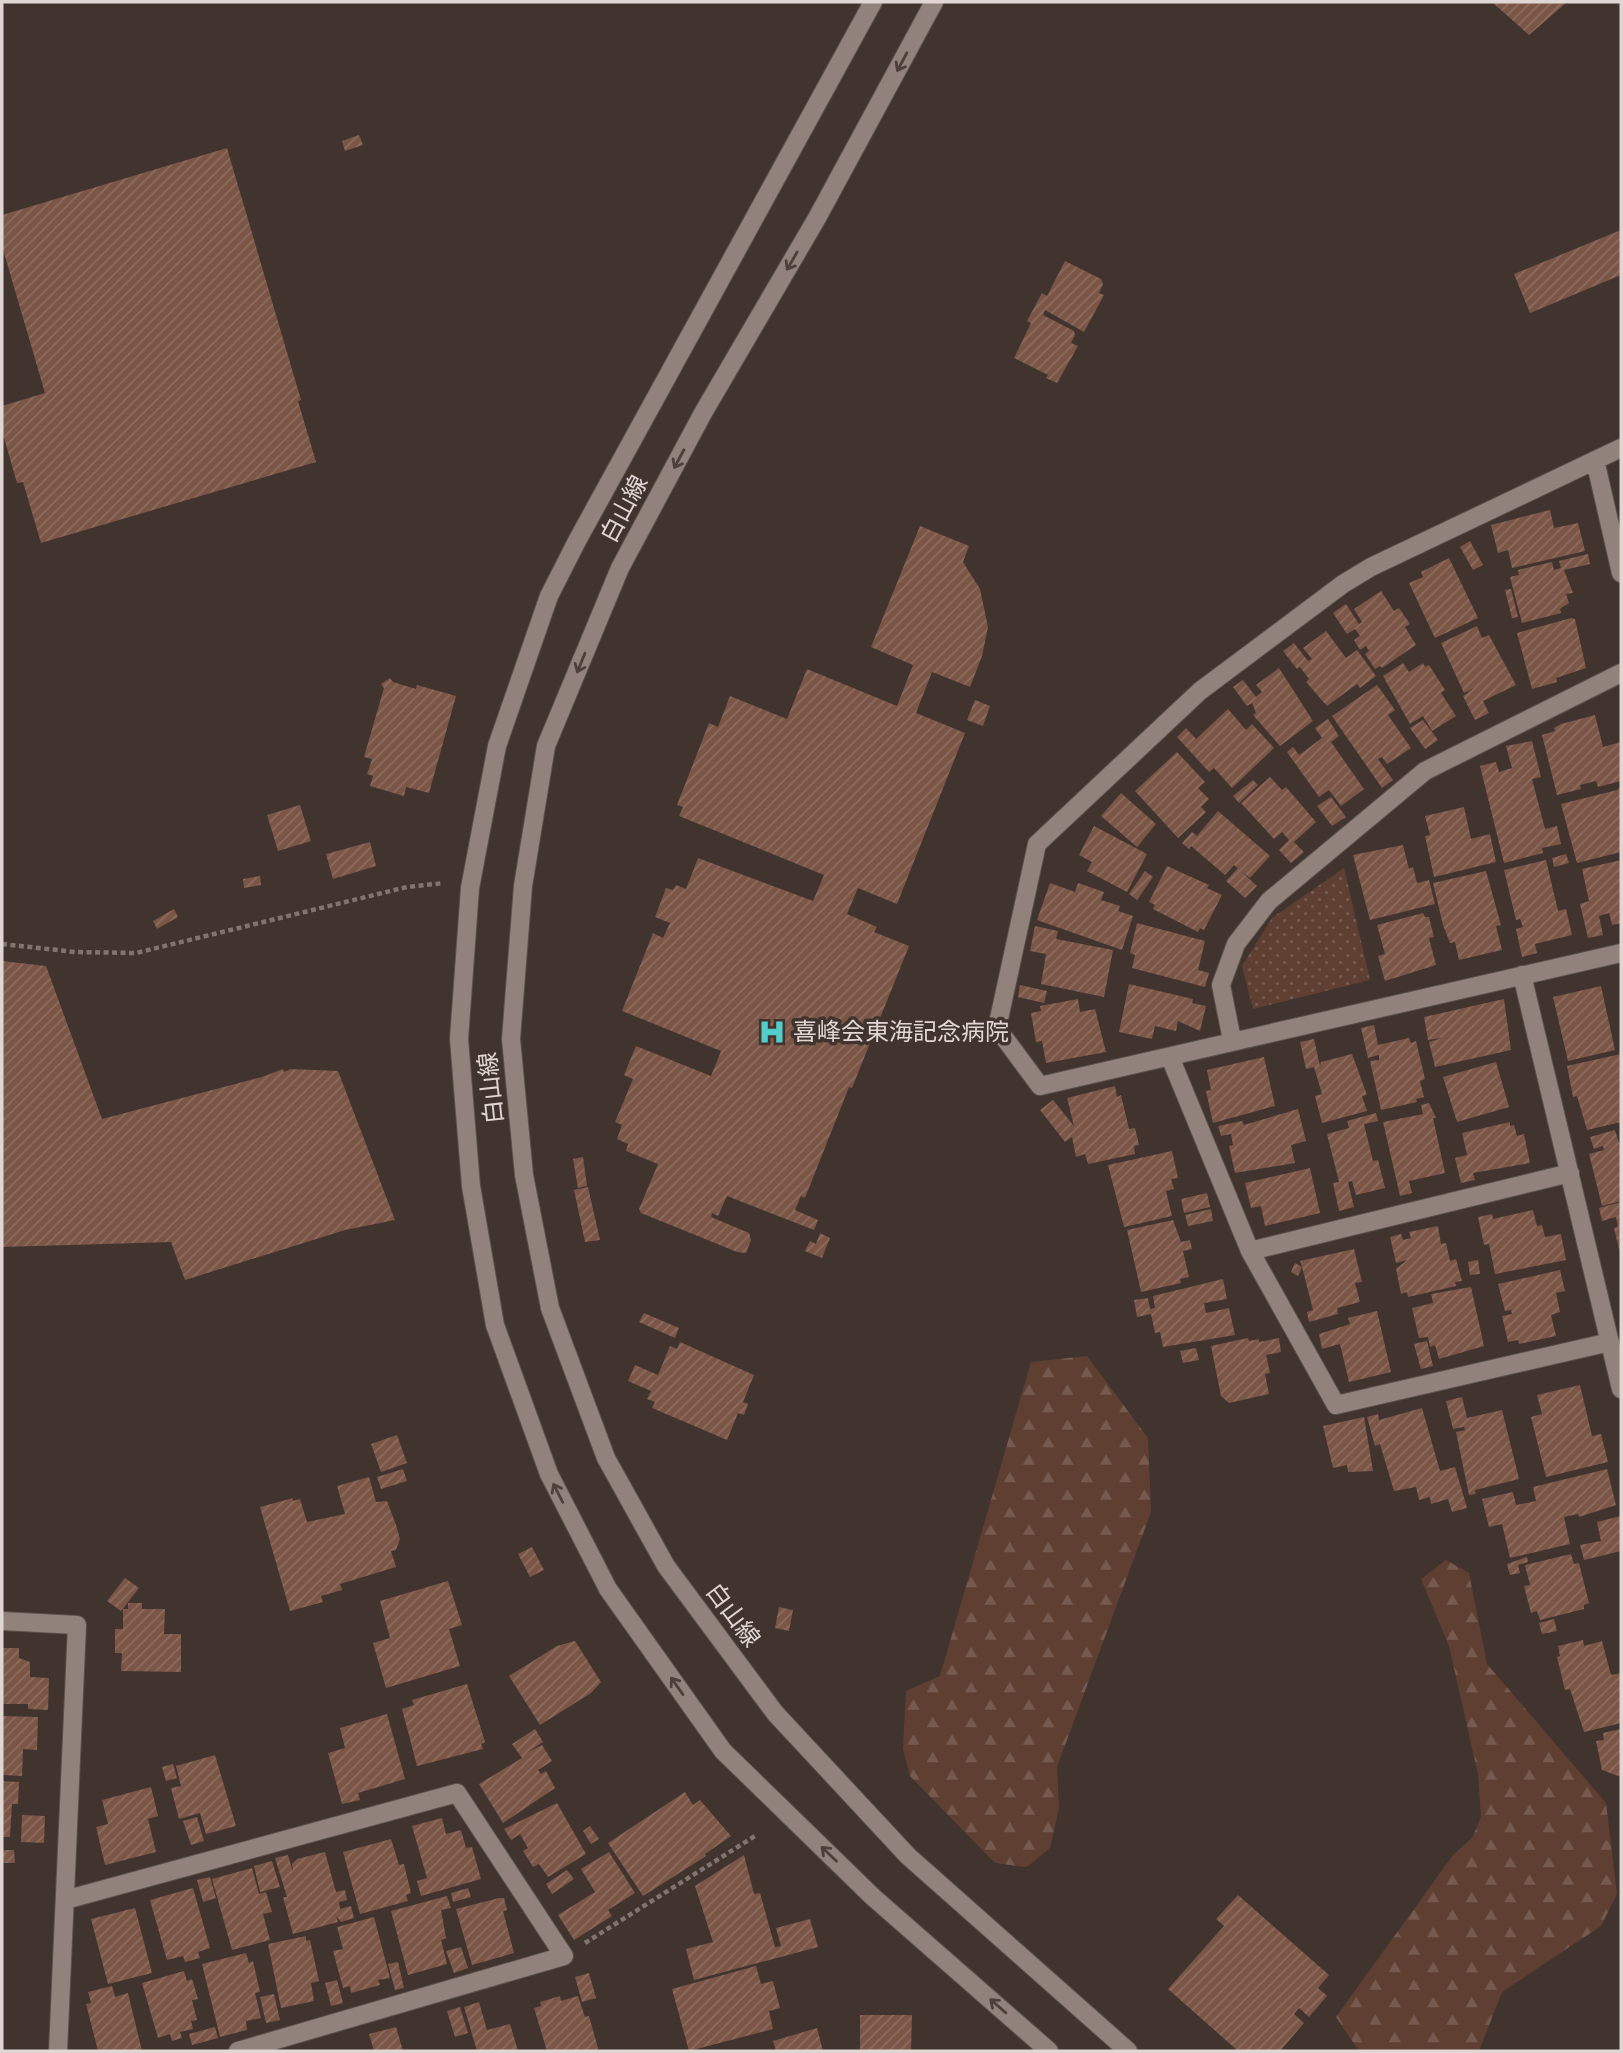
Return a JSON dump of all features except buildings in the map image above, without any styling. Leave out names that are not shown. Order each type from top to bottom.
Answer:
[{"type":"street","name":"白山線","points":[[873,2],[549,596],[497,746],[470,888],[459,1039],[471,1186],[495,1325],[549,1474],[608,1589],[723,1751],[873,1897],[1049,2051]]},
{"type":"street","name":"白山線","points":[[934,2],[817,218],[703,413],[620,568],[547,746],[523,886],[510,1039],[524,1175],[550,1308],[606,1458],[666,1566],[775,1713],[908,1856],[1128,2051]]},
{"type":"street","points":[[1621,448],[1371,567],[1343,584],[1200,691],[1037,844],[997,1028],[1040,1086],[1621,953]]},
{"type":"street","points":[[1595,460],[1621,573]]},
{"type":"street","points":[[1232,1040],[1221,985],[1236,944],[1269,901],[1425,772],[1621,673]]},
{"type":"street","points":[[1522,975],[1621,1389]]},
{"type":"street","points":[[1170,1057],[1250,1251],[1336,1405],[1610,1342]]},
{"type":"street","points":[[1250,1251],[1570,1173]]},
{"type":"street","points":[[2,1621],[77,1625],[58,2051]]},
{"type":"street","points":[[65,1900],[457,1793],[564,1956],[238,2051]]},
{"type":"path","points":[[2,944],[75,952],[135,953],[407,887],[438,882],[470,888]]},
{"type":"path","points":[[564,1956],[755,1836]]},
{"type":"green space","points":[[1344,868],[1370,980],[1253,1009],[1242,966],[1272,918]]},
{"type":"green space","points":[[1087,1356],[1148,1438],[1151,1512],[1057,1767],[1059,1808],[1050,1848],[1027,1867],[995,1863],[910,1776],[903,1749],[906,1691],[940,1676],[1031,1362]]},
{"type":"green space","points":[[1446,1560],[1469,1573],[1487,1664],[1606,1803],[1617,1894],[1601,1926],[1502,1992],[1479,2051],[1359,2051],[1336,2017],[1453,1855],[1472,1838],[1481,1817],[1478,1774],[1449,1646],[1421,1579]]},
{"type":"place","name":"喜峰会東海記念病院","points":[[772,1032]]}]
